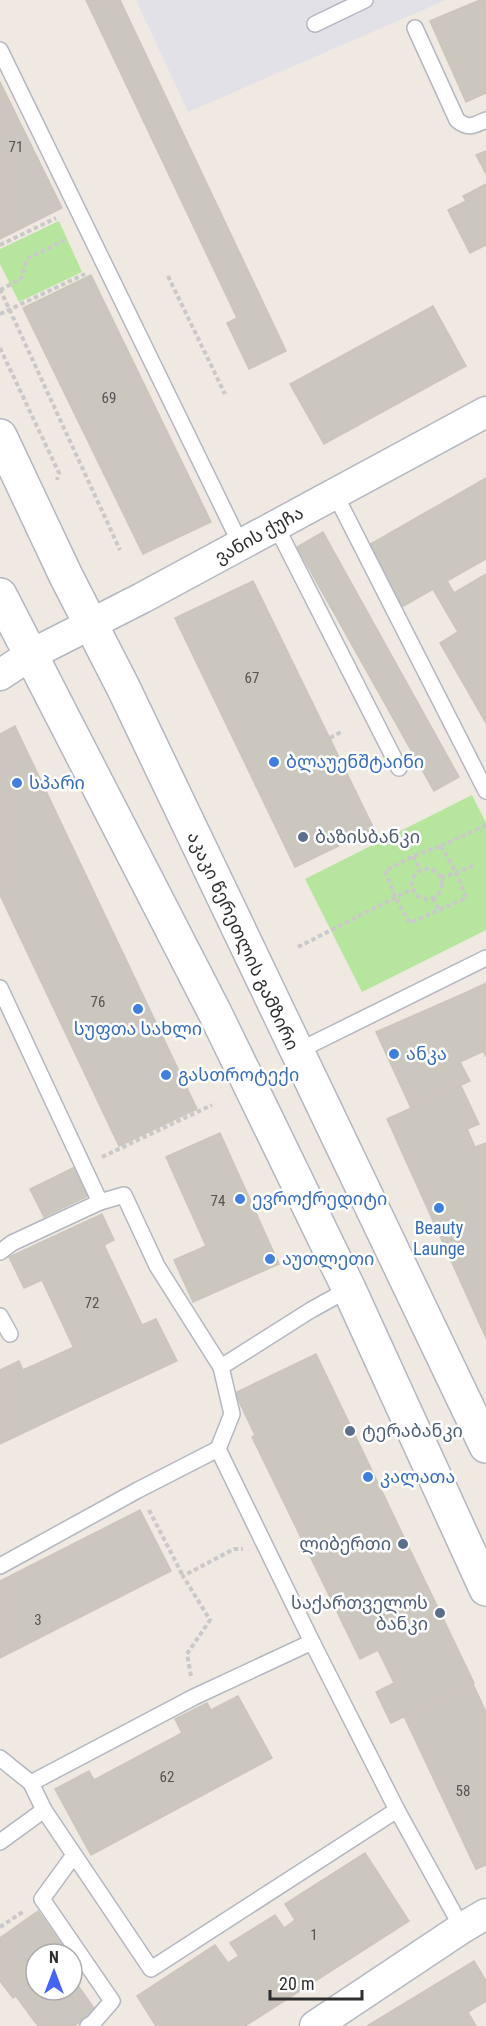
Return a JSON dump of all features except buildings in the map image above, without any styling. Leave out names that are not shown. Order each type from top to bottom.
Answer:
[{"type":"main road","name":"აკაკი წერეთლის გამზირი","points":[[0,436],[486,1446]]},
{"type":"main road","points":[[0,595],[215,1013],[349,1289],[486,1589]]},
{"type":"street","name":"ვანის ქუჩა","points":[[0,675],[30,655],[241,545],[486,412]]},
{"type":"street","points":[[315,2026],[474,1921]]},
{"type":"lane","points":[[315,24],[365,0]]},
{"type":"lane","points":[[415,28],[457,120],[464,126],[472,126],[486,120]]},
{"type":"lane","points":[[0,50],[241,545]]},
{"type":"lane","points":[[335,494],[486,791]]},
{"type":"lane","points":[[276,526],[399,768]]},
{"type":"lane","points":[[296,1053],[486,958]]},
{"type":"lane","points":[[0,988],[100,1202]]},
{"type":"lane","points":[[0,1252],[12,1243],[100,1202],[124,1195],[157,1266],[221,1367],[232,1414],[218,1449],[0,1566]]},
{"type":"lane","points":[[221,1367],[311,1310],[349,1289]]},
{"type":"lane","points":[[0,1316],[10,1334]]},
{"type":"lane","points":[[218,1449],[397,1810],[474,1921]]},
{"type":"lane","points":[[31,1784],[194,1697],[312,1642]]},
{"type":"lane","points":[[0,1758],[31,1784],[44,1810],[151,1969],[397,1810]]},
{"type":"lane","points":[[0,1842],[44,1810]]},
{"type":"lane","points":[[74,1855],[42,1899],[112,2001],[88,2026]]},
{"type":"path","points":[[0,245],[77,208]]},
{"type":"path","points":[[87,230],[27,259],[21,279],[0,289],[120,550]]},
{"type":"path","points":[[0,314],[104,265]]},
{"type":"path","points":[[168,276],[225,394]]},
{"type":"path","points":[[0,348],[59,473]]},
{"type":"path","points":[[330,738],[341,732]]},
{"type":"path","points":[[441,846],[456,872],[466,898],[410,923],[395,897],[385,871],[413,856],[486,825]]},
{"type":"path","points":[[413,856],[421,871]]},
{"type":"path","points":[[441,878],[476,865]]},
{"type":"path","points":[[430,869],[436,871],[441,878],[443,886],[440,894],[434,898],[417,897],[412,889],[411,880],[421,871],[430,869]]},
{"type":"path","points":[[298,947],[412,889]]},
{"type":"path","points":[[434,898],[439,910]]},
{"type":"path","points":[[83,1167],[212,1105]]},
{"type":"path","points":[[138,1490],[183,1576],[210,1620],[187,1654],[194,1697]]},
{"type":"path","points":[[183,1576],[234,1549],[266,1548]]},
{"type":"shaded area","points":[[136,0],[446,0],[188,112]]},
{"type":"green space","points":[[59,221],[82,272],[19,302],[0,264],[0,249]]},
{"type":"green space","points":[[472,795],[486,823],[486,930],[362,992],[305,879]]},
{"type":"place","name":"ბლაუენშტაინი","points":[[274,762]]},
{"type":"place","name":"სპარი","points":[[17,783]]},
{"type":"place","name":"ბაზისბანკი","points":[[303,837]]},
{"type":"place","name":"სუფთა სახლი","points":[[138,1009]]},
{"type":"place","name":"ანკა","points":[[394,1054]]},
{"type":"place","name":"გასთროტექი","points":[[166,1075]]},
{"type":"place","name":"ევროქრედიტი","points":[[240,1199]]},
{"type":"place","name":"Beauty Launge","points":[[439,1208]]},
{"type":"place","name":"აუთლეთი","points":[[270,1259]]},
{"type":"place","name":"ტერაბანკი","points":[[350,1431]]},
{"type":"place","name":"კალათა","points":[[368,1477]]},
{"type":"place","name":"ლიბერთი","points":[[403,1544]]},
{"type":"place","name":"საქართველოს ბანკი","points":[[440,1613]]}]
